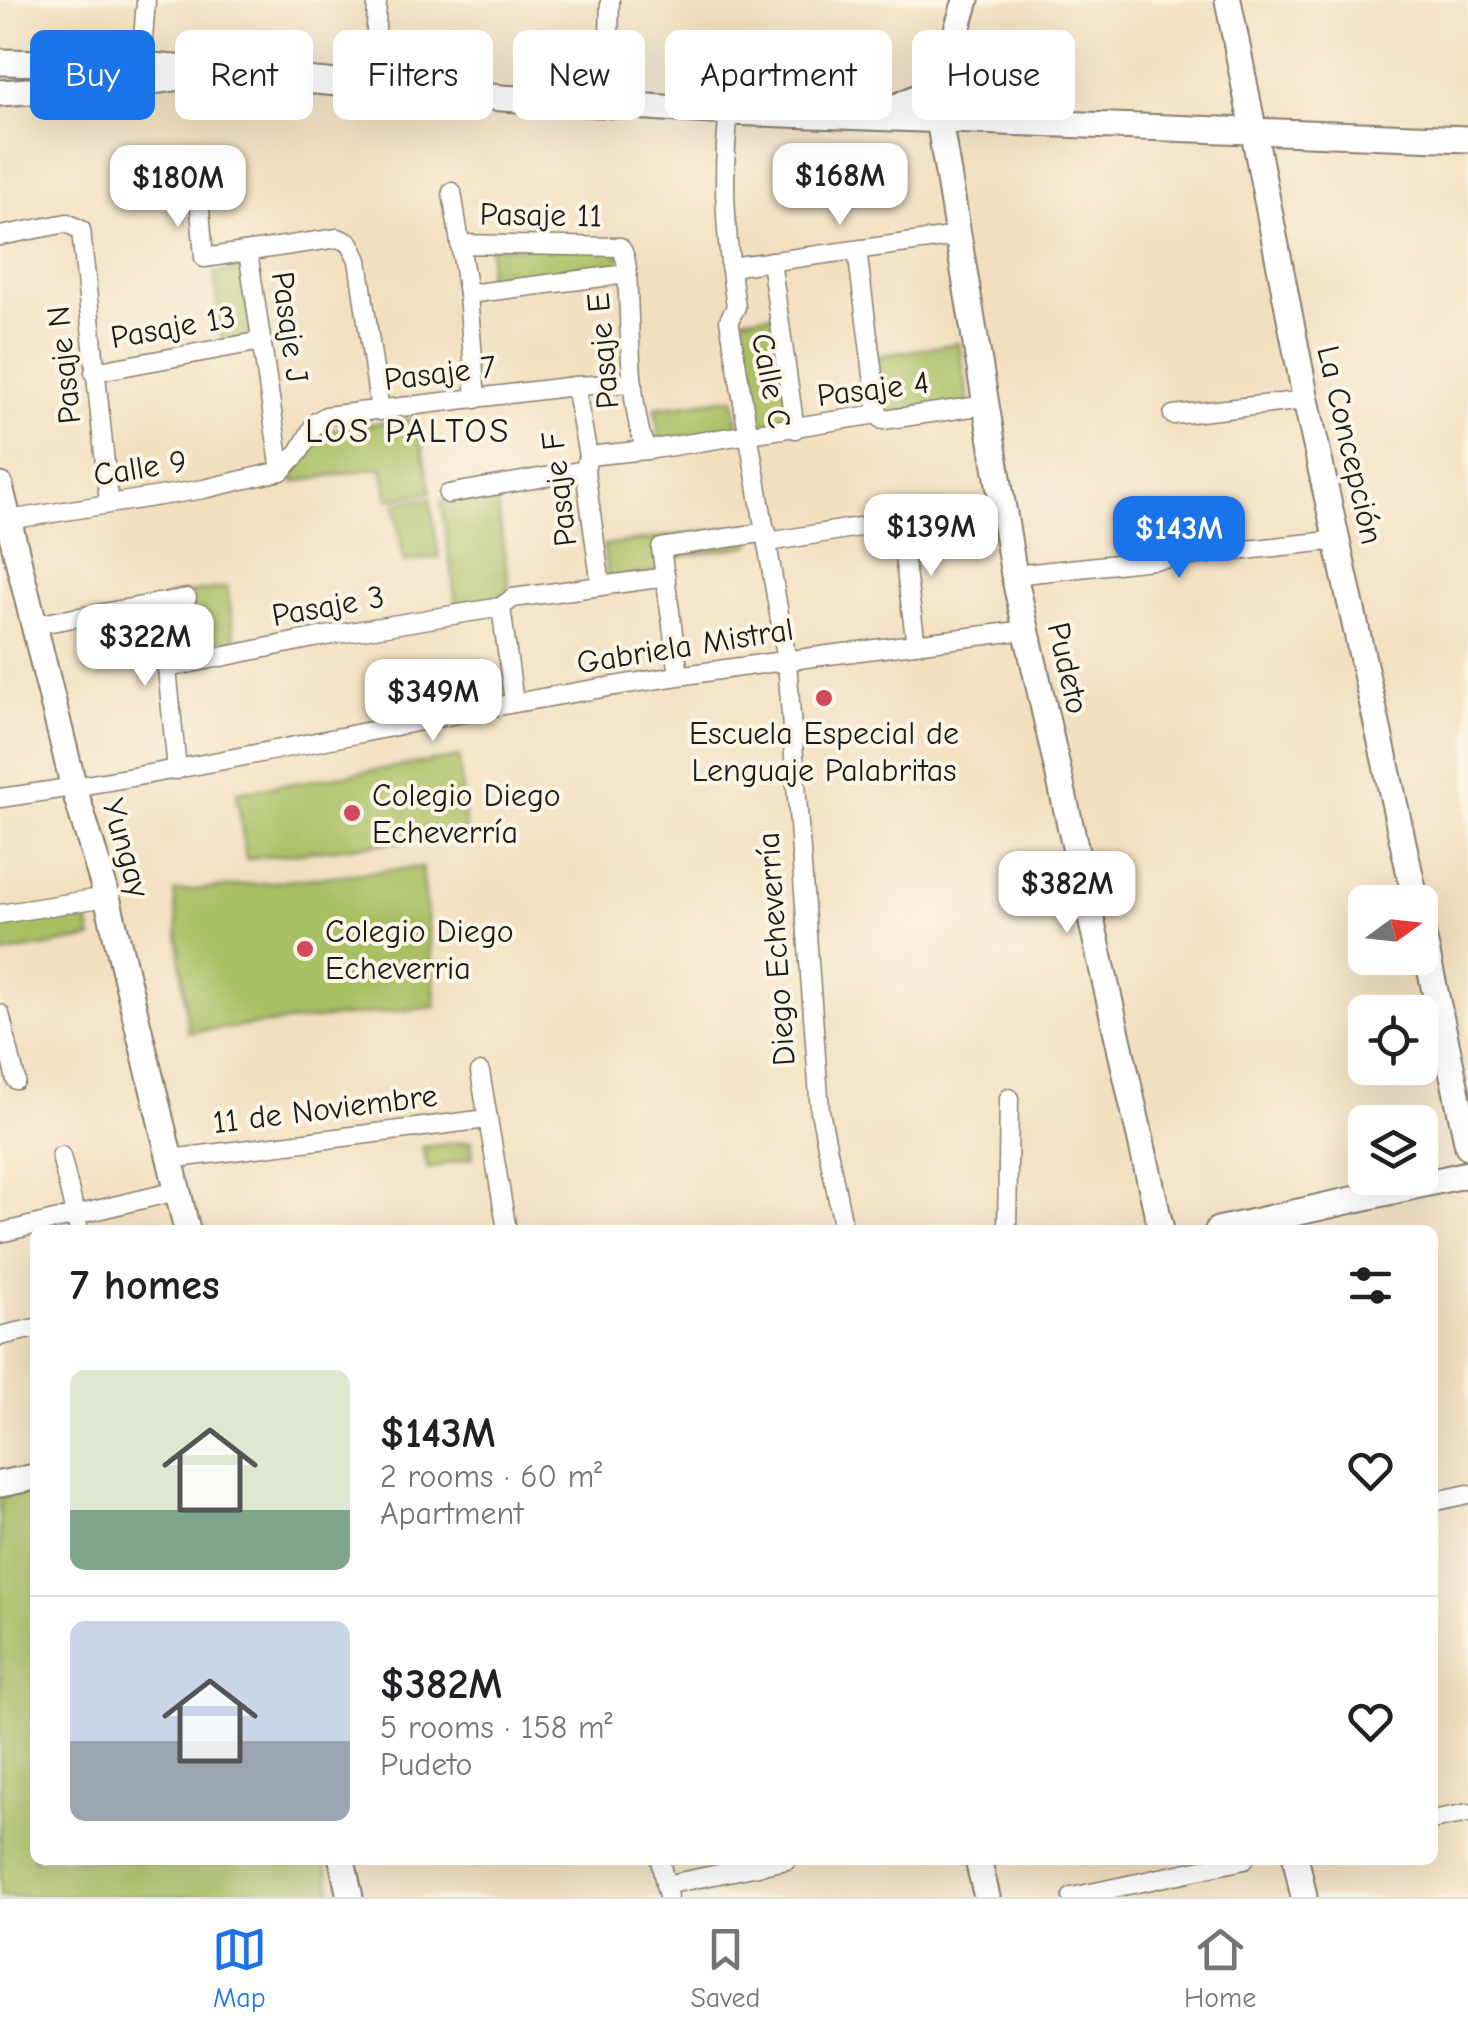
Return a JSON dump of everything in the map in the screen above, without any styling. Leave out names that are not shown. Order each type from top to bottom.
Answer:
[{"type":"main road","name":"Pudeto","points":[[957,30],[966,0]]},
{"type":"main road","name":"La Concepción","points":[[1228,0],[1306,400],[1412,885]]},
{"type":"main road","points":[[0,62],[30,63]]},
{"type":"main road","points":[[0,93],[175,78]]},
{"type":"main road","name":"Pudeto","points":[[939,120],[1014,575],[1161,1225]]},
{"type":"main road","points":[[963,120],[1468,139]]},
{"type":"main road","name":"Yungay","points":[[0,486],[74,788],[108,896],[185,1225]]},
{"type":"main road","points":[[1432,975],[1468,1146]]},
{"type":"main road","points":[[1240,1225],[1468,1174]]},
{"type":"main road","points":[[0,1484],[30,1478]]},
{"type":"main road","points":[[343,1865],[350,1897]]},
{"type":"main road","points":[[979,1865],[986,1897]]},
{"type":"main road","points":[[1297,1865],[1304,1897]]},
{"type":"street","points":[[144,30],[146,0]]},
{"type":"street","points":[[375,30],[376,0]]},
{"type":"street","points":[[609,30],[610,0]]},
{"type":"street","name":"Calle C","points":[[728,120],[724,206],[736,308],[729,320],[744,428],[750,434],[787,661]]},
{"type":"street","points":[[452,192],[468,294],[476,399]]},
{"type":"street","points":[[199,197],[204,258],[338,238],[350,243],[358,260],[380,411]]},
{"type":"street","name":"Pasaje N","points":[[0,236],[67,222],[81,230],[109,502]]},
{"type":"street","points":[[730,267],[958,236]]},
{"type":"street","name":"Pasaje 11","points":[[460,244],[620,246]]},
{"type":"street","name":"Pasaje E","points":[[620,246],[625,253],[627,274],[633,383],[647,450]]},
{"type":"street","points":[[857,250],[878,414]]},
{"type":"street","name":"Pasaje J","points":[[248,252],[280,471]]},
{"type":"street","points":[[771,262],[795,428]]},
{"type":"street","name":"Pasaje 11","points":[[468,294],[627,274]]},
{"type":"street","name":"Pasaje 13","points":[[94,372],[262,341]]},
{"type":"street","name":"Pasaje 7","points":[[280,471],[299,452],[316,422],[326,416],[575,386],[633,383]]},
{"type":"street","name":"Pasaje F","points":[[575,386],[601,586]]},
{"type":"street","points":[[1172,415],[1306,400]]},
{"type":"street","name":"Pasaje 4","points":[[448,494],[647,450],[878,414],[883,420],[986,404]]},
{"type":"street","name":"Calle 9","points":[[8,520],[204,489],[280,471]]},
{"type":"street","points":[[680,675],[662,548],[1002,504]]},
{"type":"street","points":[[899,520],[916,644]]},
{"type":"street","points":[[1014,575],[1339,540]]},
{"type":"street","name":"Pasaje 3","points":[[167,668],[314,638],[666,577]]},
{"type":"street","points":[[34,626],[187,598]]},
{"type":"street","points":[[156,603],[177,770]]},
{"type":"street","points":[[504,604],[514,704]]},
{"type":"street","name":"Gabriela Mistral","points":[[0,798],[177,770],[680,675],[1026,630]]},
{"type":"street","name":"Diego Echeverría","points":[[787,661],[820,1111],[843,1225]]},
{"type":"street","points":[[0,914],[108,896]]},
{"type":"street","points":[[0,1014],[16,1080]]},
{"type":"street","points":[[480,1072],[506,1225]]},
{"type":"street","points":[[1007,1225],[1009,1098]]},
{"type":"street","name":"11 de Noviembre","points":[[170,1159],[487,1119]]},
{"type":"street","points":[[61,1156],[78,1223],[177,1191]]},
{"type":"street","points":[[0,1232],[30,1229]]},
{"type":"street","points":[[0,1336],[30,1329]]},
{"type":"street","points":[[1438,1501],[1468,1494]]},
{"type":"street","points":[[1438,1819],[1468,1813]]},
{"type":"street","points":[[661,1865],[666,1891],[767,1865]]},
{"type":"street","points":[[1072,1897],[1221,1865]]},
{"type":"green space","points":[[491,247],[617,248],[622,271],[485,288]]},
{"type":"green space","points":[[244,268],[255,338],[222,343],[214,273]]},
{"type":"green space","points":[[775,314],[792,424],[749,428],[732,319]]},
{"type":"green space","points":[[959,343],[969,404],[884,417],[878,356]]},
{"type":"green space","points":[[734,398],[739,429],[659,440],[655,408]]},
{"type":"green space","points":[[416,418],[431,492],[388,500],[382,467],[294,482],[292,471],[321,436],[334,429]]},
{"type":"green space","points":[[496,493],[509,587],[499,597],[456,603],[441,501]]},
{"type":"green space","points":[[430,498],[439,557],[404,562],[395,504]]},
{"type":"green space","points":[[749,526],[751,545],[660,560],[660,571],[608,579],[603,545]]},
{"type":"green space","points":[[227,587],[235,641],[177,650],[169,596]]},
{"type":"green space","name":"Colegio Diego Echeverría","points":[[459,757],[466,834],[246,859],[237,792]]},
{"type":"green space","name":"Colegio Diego Echeverria","points":[[422,867],[436,1007],[188,1032],[174,892]]},
{"type":"green space","points":[[85,911],[92,938],[0,954],[0,925]]},
{"type":"green space","points":[[471,1141],[473,1157],[428,1169],[422,1147]]},
{"type":"green space","points":[[30,1490],[30,1865],[326,1865],[333,1897],[0,1897],[0,1496]]},
{"type":"place","name":"Escuela Especial de Lenguaje Palabritas","points":[[824,698]]},
{"type":"place","name":"Colegio Diego Echeverría","points":[[352,813]]},
{"type":"place","name":"Colegio Diego Echeverria","points":[[305,949]]},
{"type":"district","name":"LOS PALTOS","points":[[408,430]]}]
